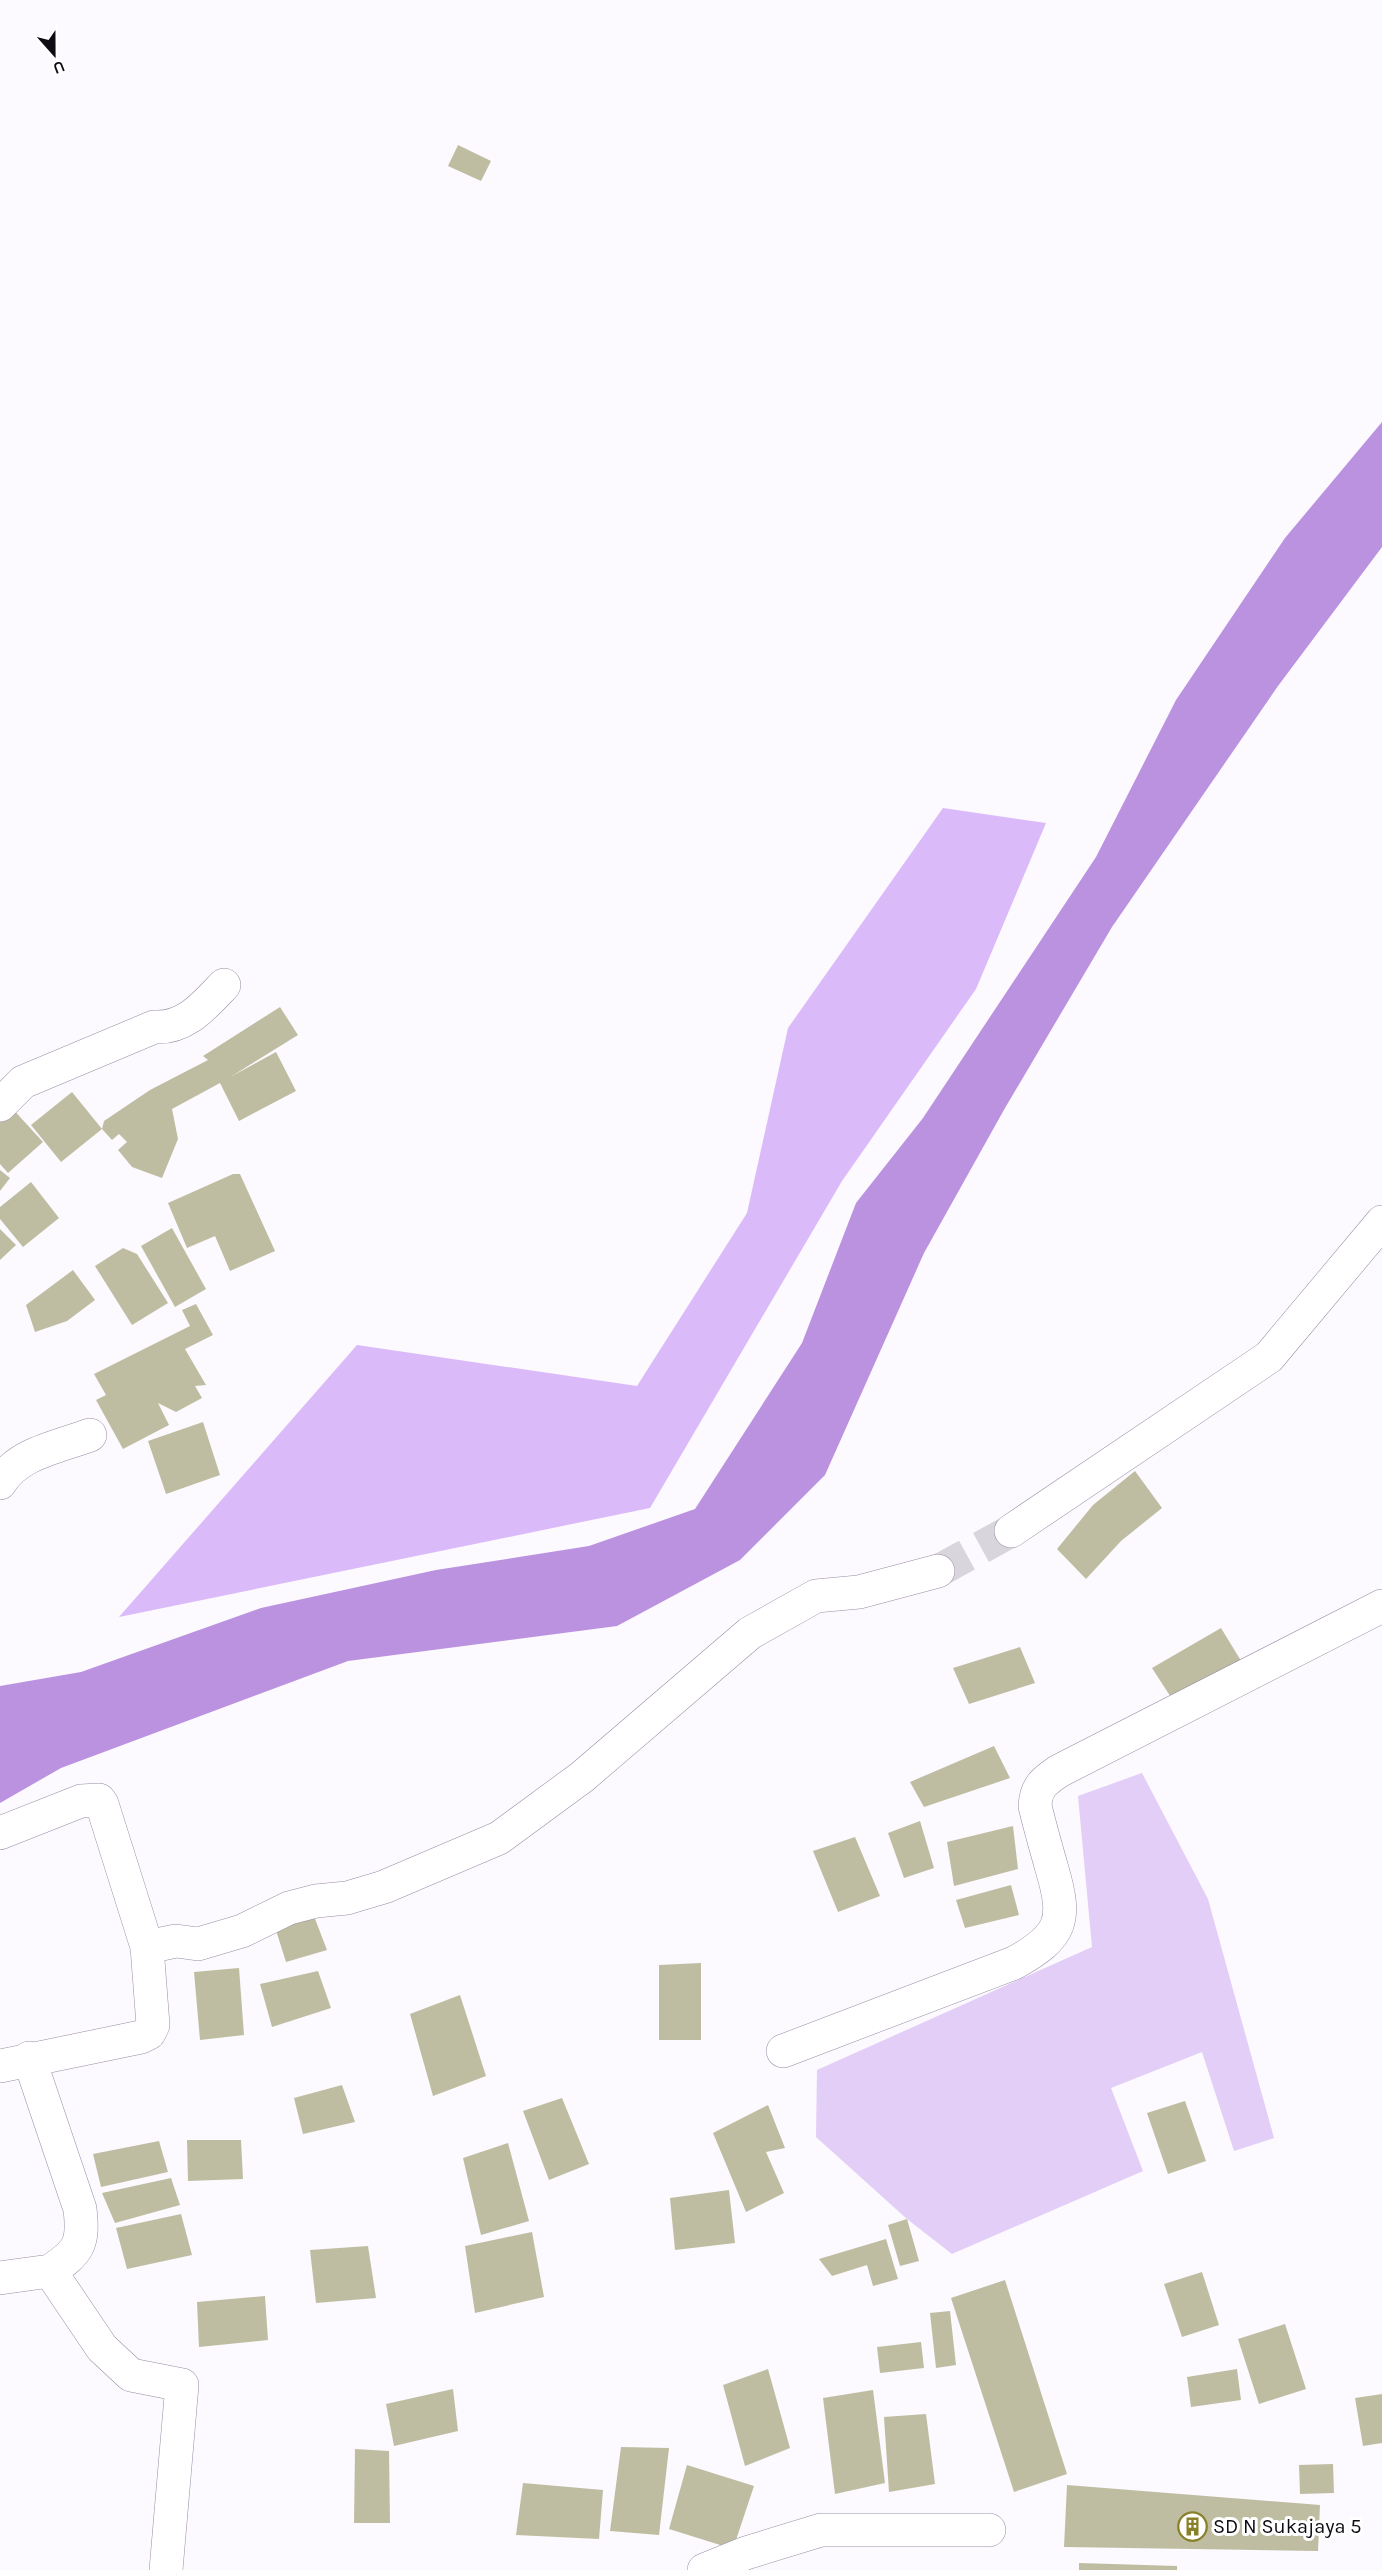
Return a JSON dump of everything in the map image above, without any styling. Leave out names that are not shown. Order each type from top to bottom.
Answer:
[{"type":"street","points":[[0,1105],[22,1082],[154,1027],[170,1028],[199,1011],[224,985]]},
{"type":"street","points":[[1011,1531],[1269,1357],[1382,1222]]},
{"type":"street","points":[[0,1484],[9,1469],[25,1458],[90,1435]]},
{"type":"street","points":[[147,1947],[176,1941],[198,1944],[242,1931],[289,1908],[316,1901],[347,1898],[384,1887],[500,1838],[582,1777],[750,1633],[816,1596],[859,1592],[938,1571]]},
{"type":"street","points":[[783,2051],[1014,1963],[1030,1954],[1051,1935],[1062,1911],[1060,1895],[1035,1806],[1035,1792],[1042,1783],[1059,1771],[1382,1606]]},
{"type":"street","points":[[0,1833],[81,1801],[99,1800],[147,1947],[153,2025],[149,2033],[15,2062],[80,2209],[83,2233],[74,2255],[51,2271],[0,2278]]},
{"type":"street","points":[[51,2271],[102,2348],[131,2375],[182,2385],[166,2570]]},
{"type":"street","points":[[704,2570],[746,2553],[821,2530],[989,2530]]},
{"type":"shaded area","points":[[1382,422],[1382,547],[1278,686],[1112,927],[1005,1108],[924,1253],[825,1475],[740,1560],[617,1626],[348,1661],[61,1768],[0,1803],[0,1686],[81,1672],[261,1608],[436,1570],[589,1546],[695,1509],[802,1343],[856,1203],[923,1118],[1096,857],[1176,700],[1285,538]]},
{"type":"shaded area","points":[[943,808],[1046,823],[976,989],[842,1181],[650,1508],[119,1617],[357,1345],[637,1386],[747,1213],[788,1028]]},
{"type":"shaded area","points":[[1142,1773],[1208,1899],[1274,2138],[1234,2151],[1202,2052],[1111,2088],[1143,2171],[952,2254],[907,2219],[816,2137],[817,2070],[1092,1947],[1078,1796]]},
{"type":"building","points":[[458,145],[491,161],[481,181],[448,166]]},
{"type":"building","points":[[280,1007],[298,1035],[232,1076],[276,1052],[296,1091],[239,1121],[220,1083],[172,1109],[178,1139],[162,1178],[132,1167],[118,1150],[127,1142],[119,1134],[112,1140],[102,1129],[104,1121],[150,1090],[208,1060],[203,1056]]},
{"type":"building","points":[[72,1092],[102,1129],[61,1162],[31,1125]]},
{"type":"building","points":[[10,1106],[43,1142],[8,1173],[0,1164],[0,1115]]},
{"type":"building","points":[[0,1170],[10,1178],[0,1191]]},
{"type":"building","points":[[233,1174],[240,1174],[275,1251],[230,1271],[215,1236],[187,1248],[168,1203]]},
{"type":"building","points":[[31,1182],[59,1218],[23,1247],[0,1219],[0,1207]]},
{"type":"building","points":[[172,1228],[206,1289],[175,1307],[141,1246]]},
{"type":"building","points":[[0,1229],[16,1245],[0,1260]]},
{"type":"building","points":[[123,1248],[137,1254],[168,1303],[132,1325],[95,1266]]},
{"type":"building","points":[[73,1270],[95,1300],[67,1321],[35,1332],[26,1305]]},
{"type":"building","points":[[196,1304],[213,1335],[185,1349],[206,1385],[195,1386],[202,1398],[176,1412],[158,1403],[169,1425],[123,1449],[96,1400],[106,1395],[94,1374],[190,1326],[182,1310]]},
{"type":"building","points":[[203,1422],[220,1475],[166,1494],[148,1441]]},
{"type":"building","points":[[1135,1471],[1162,1508],[1121,1541],[1086,1579],[1057,1549],[1093,1505]]},
{"type":"building","points":[[1221,1628],[1243,1664],[1174,1702],[1152,1668]]},
{"type":"building","points":[[1020,1647],[1035,1683],[969,1704],[953,1668]]},
{"type":"building","points":[[994,1746],[1010,1778],[924,1807],[910,1782]]},
{"type":"building","points":[[920,1821],[934,1868],[904,1878],[888,1833]]},
{"type":"building","points":[[1013,1826],[1018,1869],[954,1886],[947,1842]]},
{"type":"building","points":[[855,1837],[880,1896],[838,1912],[813,1851]]},
{"type":"building","points":[[1011,1885],[1019,1915],[965,1928],[956,1900]]},
{"type":"building","points":[[312,1911],[327,1950],[286,1962],[274,1924]]},
{"type":"building","points":[[701,1963],[701,2040],[659,2040],[659,1965]]},
{"type":"building","points":[[239,1968],[244,2035],[200,2040],[194,1972]]},
{"type":"building","points":[[318,1971],[331,2008],[272,2027],[260,1984]]},
{"type":"building","points":[[460,1995],[486,2076],[433,2096],[410,2014]]},
{"type":"building","points":[[342,2085],[355,2122],[303,2134],[294,2098]]},
{"type":"building","points":[[562,2098],[589,2164],[549,2180],[523,2111]]},
{"type":"building","points":[[1185,2101],[1206,2161],[1168,2174],[1147,2113]]},
{"type":"building","points":[[768,2105],[785,2148],[766,2152],[784,2193],[746,2212],[713,2133]]},
{"type":"building","points":[[187,2140],[241,2140],[243,2179],[188,2181]]},
{"type":"building","points":[[159,2141],[168,2172],[101,2187],[93,2154]]},
{"type":"building","points":[[508,2143],[529,2221],[481,2235],[463,2158]]},
{"type":"building","points":[[171,2178],[180,2205],[115,2223],[102,2193]]},
{"type":"building","points":[[729,2190],[735,2243],[675,2250],[670,2198]]},
{"type":"building","points":[[181,2214],[192,2255],[127,2269],[116,2228]]},
{"type":"building","points":[[907,2219],[919,2261],[900,2266],[888,2225]]},
{"type":"building","points":[[532,2232],[544,2297],[475,2313],[465,2246]]},
{"type":"building","points":[[886,2239],[898,2279],[873,2286],[867,2265],[832,2276],[819,2259]]},
{"type":"building","points":[[368,2246],[376,2298],[316,2303],[310,2250]]},
{"type":"building","points":[[1202,2272],[1219,2325],[1182,2337],[1164,2284]]},
{"type":"building","points":[[1005,2280],[1067,2474],[1014,2492],[951,2298]]},
{"type":"building","points":[[265,2296],[268,2340],[199,2347],[197,2302]]},
{"type":"building","points":[[950,2311],[956,2365],[936,2368],[930,2313]]},
{"type":"building","points":[[1285,2324],[1306,2389],[1259,2404],[1238,2339]]},
{"type":"building","points":[[921,2342],[924,2368],[880,2373],[877,2347]]},
{"type":"building","points":[[768,2369],[790,2448],[745,2466],[723,2385]]},
{"type":"building","points":[[1237,2369],[1241,2400],[1191,2407],[1187,2377]]},
{"type":"building","points":[[453,2389],[458,2431],[394,2446],[386,2404]]},
{"type":"building","points":[[873,2390],[885,2483],[835,2494],[823,2398]]},
{"type":"building","points":[[1382,2394],[1382,2443],[1363,2446],[1355,2398]]},
{"type":"building","points":[[926,2414],[935,2484],[889,2492],[884,2417]]},
{"type":"building","points":[[621,2447],[669,2448],[659,2535],[610,2531]]},
{"type":"building","points":[[355,2449],[389,2451],[390,2523],[354,2523]]},
{"type":"building","points":[[1333,2464],[1334,2493],[1300,2494],[1299,2465]]},
{"type":"building","points":[[687,2465],[754,2486],[733,2549],[669,2529]]},
{"type":"building","points":[[523,2483],[603,2490],[599,2539],[516,2535]]},
{"type":"building","name":"SD N Sukajaya 5","points":[[1067,2485],[1320,2505],[1318,2551],[1064,2547]]},
{"type":"building","points":[[1079,2563],[1177,2566],[1177,2570],[1079,2570]]},
{"type":"tunnel","points":[[938,1571],[1011,1531]]},
{"type":"place","name":"SD N Sukajaya 5","points":[[1192,2526]]}]
